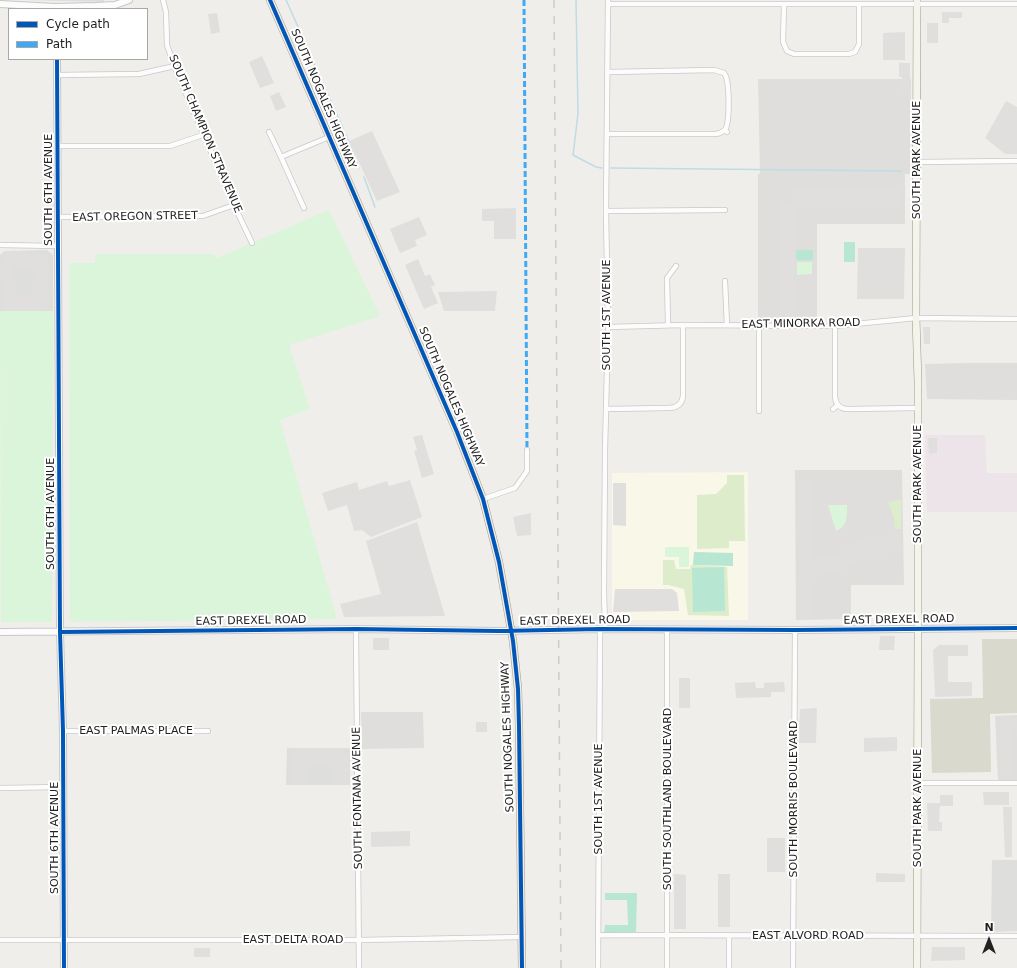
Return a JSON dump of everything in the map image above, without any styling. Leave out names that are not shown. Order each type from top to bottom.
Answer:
[{"type":"main road","name":"SOUTH NOGALES HIGHWAY","points":[[270,0],[454,425],[483,499],[498,562],[513,642],[518,689],[522,968]]},
{"type":"main road","name":"SOUTH PARK AVENUE","points":[[917,2],[917,968]]},
{"type":"street","points":[[0,4],[115,5],[129,0]]},
{"type":"street","name":"SOUTH CHAMPION STRAVENUE","points":[[163,0],[166,12],[168,46],[174,66],[203,135],[252,243]]},
{"type":"street","points":[[608,2],[708,2],[784,5],[859,5],[917,2],[1017,4]]},
{"type":"street","name":"SOUTH 1ST AVENUE","points":[[598,968],[608,327],[606,211],[608,2]]},
{"type":"street","points":[[784,5],[783,42],[785,52],[794,54],[849,54],[857,52],[859,44],[859,5]]},
{"type":"street","name":"SOUTH 6TH AVENUE","points":[[57,60],[60,632],[63,731],[64,968]]},
{"type":"street","points":[[57,75],[139,74],[174,66]]},
{"type":"street","points":[[607,134],[716,134],[726,131],[728,108],[728,81],[726,71],[608,72]]},
{"type":"street","points":[[269,132],[304,208]]},
{"type":"street","points":[[58,146],[170,146],[203,135]]},
{"type":"street","points":[[281,157],[329,137]]},
{"type":"street","points":[[917,162],[1017,162]]},
{"type":"street","name":"EAST OREGON STREET","points":[[58,217],[203,216],[234,205]]},
{"type":"street","points":[[606,211],[725,210]]},
{"type":"street","points":[[0,245],[58,246]]},
{"type":"street","points":[[668,325],[668,278],[676,266]]},
{"type":"street","points":[[725,281],[727,325]]},
{"type":"street","name":"EAST MINORKA ROAD","points":[[608,327],[683,324],[835,326],[916,318],[1017,319]]},
{"type":"street","points":[[606,409],[673,408],[680,406],[683,396],[683,324]]},
{"type":"street","points":[[759,325],[760,411]]},
{"type":"street","points":[[835,326],[835,397],[837,405],[845,409],[918,408]]},
{"type":"street","points":[[833,410],[837,405]]},
{"type":"street","points":[[483,499],[515,488],[527,471],[527,450]]},
{"type":"street","name":"EAST DREXEL ROAD","points":[[0,632],[356,628],[510,631],[603,629],[795,630],[1017,628]]},
{"type":"street","name":"SOUTH FONTANA AVENUE","points":[[356,628],[359,968]]},
{"type":"street","name":"SOUTH SOUTHLAND BOULEVARD","points":[[667,630],[667,968]]},
{"type":"street","name":"SOUTH MORRIS BOULEVARD","points":[[793,968],[795,630]]},
{"type":"street","name":"EAST PALMAS PLACE","points":[[63,731],[208,731]]},
{"type":"street","points":[[918,783],[1017,783]]},
{"type":"street","points":[[0,788],[63,787]]},
{"type":"street","name":"EAST ALVORD ROAD","points":[[598,934],[667,936],[1017,936]]},
{"type":"street","points":[[729,936],[729,968]]},
{"type":"street","name":"EAST DELTA ROAD","points":[[0,940],[359,940],[522,937]]},
{"type":"shaded area","points":[[24,0],[104,0],[104,2]]},
{"type":"shaded area","points":[[942,12],[962,12],[962,18],[949,18],[949,23],[942,23]]},
{"type":"shaded area","points":[[217,13],[220,32],[211,34],[208,14]]},
{"type":"shaded area","points":[[927,23],[938,23],[938,43],[927,43]]},
{"type":"shaded area","points":[[905,32],[905,60],[883,60],[883,33]]},
{"type":"shaded area","points":[[262,56],[274,83],[260,88],[249,62]]},
{"type":"shaded area","points":[[899,63],[910,63],[910,91],[901,91],[902,77],[899,77]]},
{"type":"shaded area","points":[[758,79],[911,79],[910,174],[905,174],[905,224],[817,224],[817,318],[758,318],[758,174],[760,174]]},
{"type":"shaded area","points":[[279,92],[286,107],[276,111],[270,96]]},
{"type":"shaded area","points":[[1006,101],[1017,107],[1017,154],[1005,154],[985,138]]},
{"type":"shaded area","points":[[372,131],[400,192],[377,201],[349,141]]},
{"type":"shaded area","points":[[793,189],[898,189],[900,208],[794,208],[794,317],[779,317],[779,202],[793,202]]},
{"type":"shaded area","points":[[516,208],[516,239],[494,239],[494,221],[482,221],[482,209]]},
{"type":"shaded area","points":[[419,217],[427,235],[415,240],[417,246],[400,253],[390,229]]},
{"type":"shaded area","points":[[858,248],[905,248],[904,299],[857,299]]},
{"type":"shaded area","points":[[47,250],[53,255],[53,311],[0,311],[0,255],[4,251]]},
{"type":"shaded area","points":[[5,254],[44,254],[47,257],[47,311],[2,311],[1,258],[5,258]],"holes":[[[11,267],[37,268],[37,282],[32,282],[32,294],[30,296],[16,295],[16,281],[11,280]]]},
{"type":"shaded area","points":[[418,259],[425,276],[430,274],[435,285],[431,287],[438,303],[424,309],[405,265]]},
{"type":"shaded area","points":[[497,291],[495,311],[444,311],[438,292]]},
{"type":"shaded area","points":[[923,327],[930,327],[930,344],[924,344]]},
{"type":"shaded area","points":[[1017,363],[1017,400],[927,399],[925,364]]},
{"type":"shaded area","points":[[422,435],[434,474],[422,478],[414,451],[417,450],[413,437]]},
{"type":"shaded area","points":[[925,435],[985,435],[987,473],[1017,473],[1017,512],[927,512]]},
{"type":"shaded area","points":[[928,438],[937,438],[937,453],[929,454]]},
{"type":"shaded area","points":[[795,470],[902,470],[904,585],[851,585],[851,619],[796,620]]},
{"type":"shaded area","points":[[748,472],[748,620],[612,620],[612,473]]},
{"type":"shaded area","points":[[410,480],[422,517],[371,537],[362,530],[354,531],[347,505],[328,511],[322,493],[357,482],[359,490],[387,481],[389,486]]},
{"type":"shaded area","points":[[799,480],[814,480],[812,557],[836,556],[864,537],[900,535],[901,552],[864,554],[864,556],[841,572],[822,572],[821,568],[809,568],[809,584],[812,584],[813,618],[799,618]]},
{"type":"shaded area","points":[[613,483],[626,483],[626,526],[613,525]]},
{"type":"shaded area","points":[[531,513],[531,535],[517,536],[513,517]]},
{"type":"shaded area","points":[[417,522],[445,616],[344,617],[340,604],[381,594],[366,541]]},
{"type":"shaded area","points":[[615,589],[672,589],[677,593],[679,611],[613,612]]},
{"type":"shaded area","points":[[880,636],[895,636],[894,650],[879,650]]},
{"type":"shaded area","points":[[373,638],[389,638],[389,650],[373,650]]},
{"type":"shaded area","points":[[982,639],[1017,639],[1017,713],[990,714],[991,772],[932,773],[930,699],[983,698]]},
{"type":"shaded area","points":[[939,645],[968,645],[968,656],[948,656],[948,682],[972,682],[972,696],[935,697],[933,650]]},
{"type":"shaded area","points":[[679,678],[690,678],[690,708],[679,708]]},
{"type":"shaded area","points":[[755,682],[756,688],[764,688],[764,683],[784,682],[785,692],[771,692],[771,697],[736,698],[735,683]]},
{"type":"shaded area","points":[[817,708],[816,743],[799,743],[800,709]]},
{"type":"shaded area","points":[[361,712],[423,712],[424,748],[362,749]]},
{"type":"shaded area","points":[[1017,715],[1017,782],[998,781],[995,716]]},
{"type":"shaded area","points":[[1000,717],[1017,717],[1017,729],[1014,730],[1013,775],[1000,774]]},
{"type":"shaded area","points":[[476,722],[487,722],[487,732],[476,732]]},
{"type":"shaded area","points":[[897,737],[897,751],[864,752],[864,738]]},
{"type":"shaded area","points":[[287,748],[350,748],[350,785],[286,785]]},
{"type":"shaded area","points":[[293,749],[344,749],[344,754],[349,755],[349,785],[332,785],[331,766],[306,766],[306,783],[291,783],[291,754],[293,754]]},
{"type":"shaded area","points":[[983,792],[1009,792],[1009,805],[984,805]]},
{"type":"shaded area","points":[[940,795],[953,795],[953,806],[940,806],[939,822],[942,822],[942,831],[928,831],[927,803],[940,803]]},
{"type":"shaded area","points":[[1003,807],[1012,807],[1012,857],[1005,857]]},
{"type":"shaded area","points":[[410,831],[410,846],[371,847],[371,832]]},
{"type":"shaded area","points":[[767,838],[785,838],[785,872],[767,872]]},
{"type":"shaded area","points":[[992,860],[1017,860],[1017,931],[991,932]]},
{"type":"shaded area","points":[[876,873],[905,874],[905,882],[876,882]]},
{"type":"shaded area","points":[[674,874],[686,875],[686,929],[674,929]]},
{"type":"shaded area","points":[[718,874],[730,874],[730,927],[718,927]]},
{"type":"shaded area","points":[[932,947],[965,947],[965,960],[931,961]]},
{"type":"shaded area","points":[[194,948],[210,948],[210,957],[194,957]]},
{"type":"green space","points":[[329,210],[380,316],[289,345],[310,409],[280,420],[337,619],[70,622],[69,263],[95,263],[95,254],[213,254],[217,258]]},
{"type":"green space","points":[[844,242],[855,242],[855,262],[844,262]]},
{"type":"green space","points":[[796,250],[813,250],[813,260],[796,260]]},
{"type":"green space","points":[[797,262],[812,262],[812,274],[797,275]]},
{"type":"green space","points":[[0,311],[53,311],[52,622],[1,622]]},
{"type":"green space","points":[[727,475],[744,475],[745,541],[729,541],[729,548],[697,549],[697,495],[716,494],[727,483]]},
{"type":"green space","points":[[901,499],[901,529],[895,529],[894,518],[888,502]]},
{"type":"green space","points":[[828,505],[847,505],[847,517],[845,523],[836,531]]},
{"type":"green space","points":[[665,547],[689,547],[689,567],[679,567],[679,557],[665,557]]},
{"type":"green space","points":[[694,552],[733,553],[733,566],[693,565]]},
{"type":"green space","points":[[663,560],[674,560],[676,569],[690,569],[691,565],[727,567],[729,616],[688,615],[684,589],[663,585]]},
{"type":"green space","points":[[724,567],[725,611],[693,612],[692,568]]},
{"type":"green space","points":[[605,893],[637,893],[636,932],[604,933],[605,925],[628,925],[627,900],[605,900]]},
{"type":"waterway","points":[[286,0],[309,51]]},
{"type":"waterway","points":[[576,0],[578,114],[573,155],[596,167],[602,168]]},
{"type":"waterway","points":[[312,59],[321,79]]},
{"type":"waterway","points":[[327,92],[343,128]]},
{"type":"waterway","points":[[346,135],[359,168]]},
{"type":"waterway","points":[[611,168],[902,171]]},
{"type":"waterway","points":[[364,177],[375,207]]},
{"type":"railway","points":[[554,0],[561,968]]},
{"type":"marked path","points":[[524,0],[527,450]]},
{"type":"cycle path","points":[[270,0],[457,432],[483,499],[499,562],[513,641],[518,689],[522,968]]},
{"type":"cycle path","points":[[57,60],[60,632],[63,731],[64,968]]},
{"type":"cycle path","points":[[60,632],[356,629],[499,631],[600,629],[795,630],[1017,628]]}]
